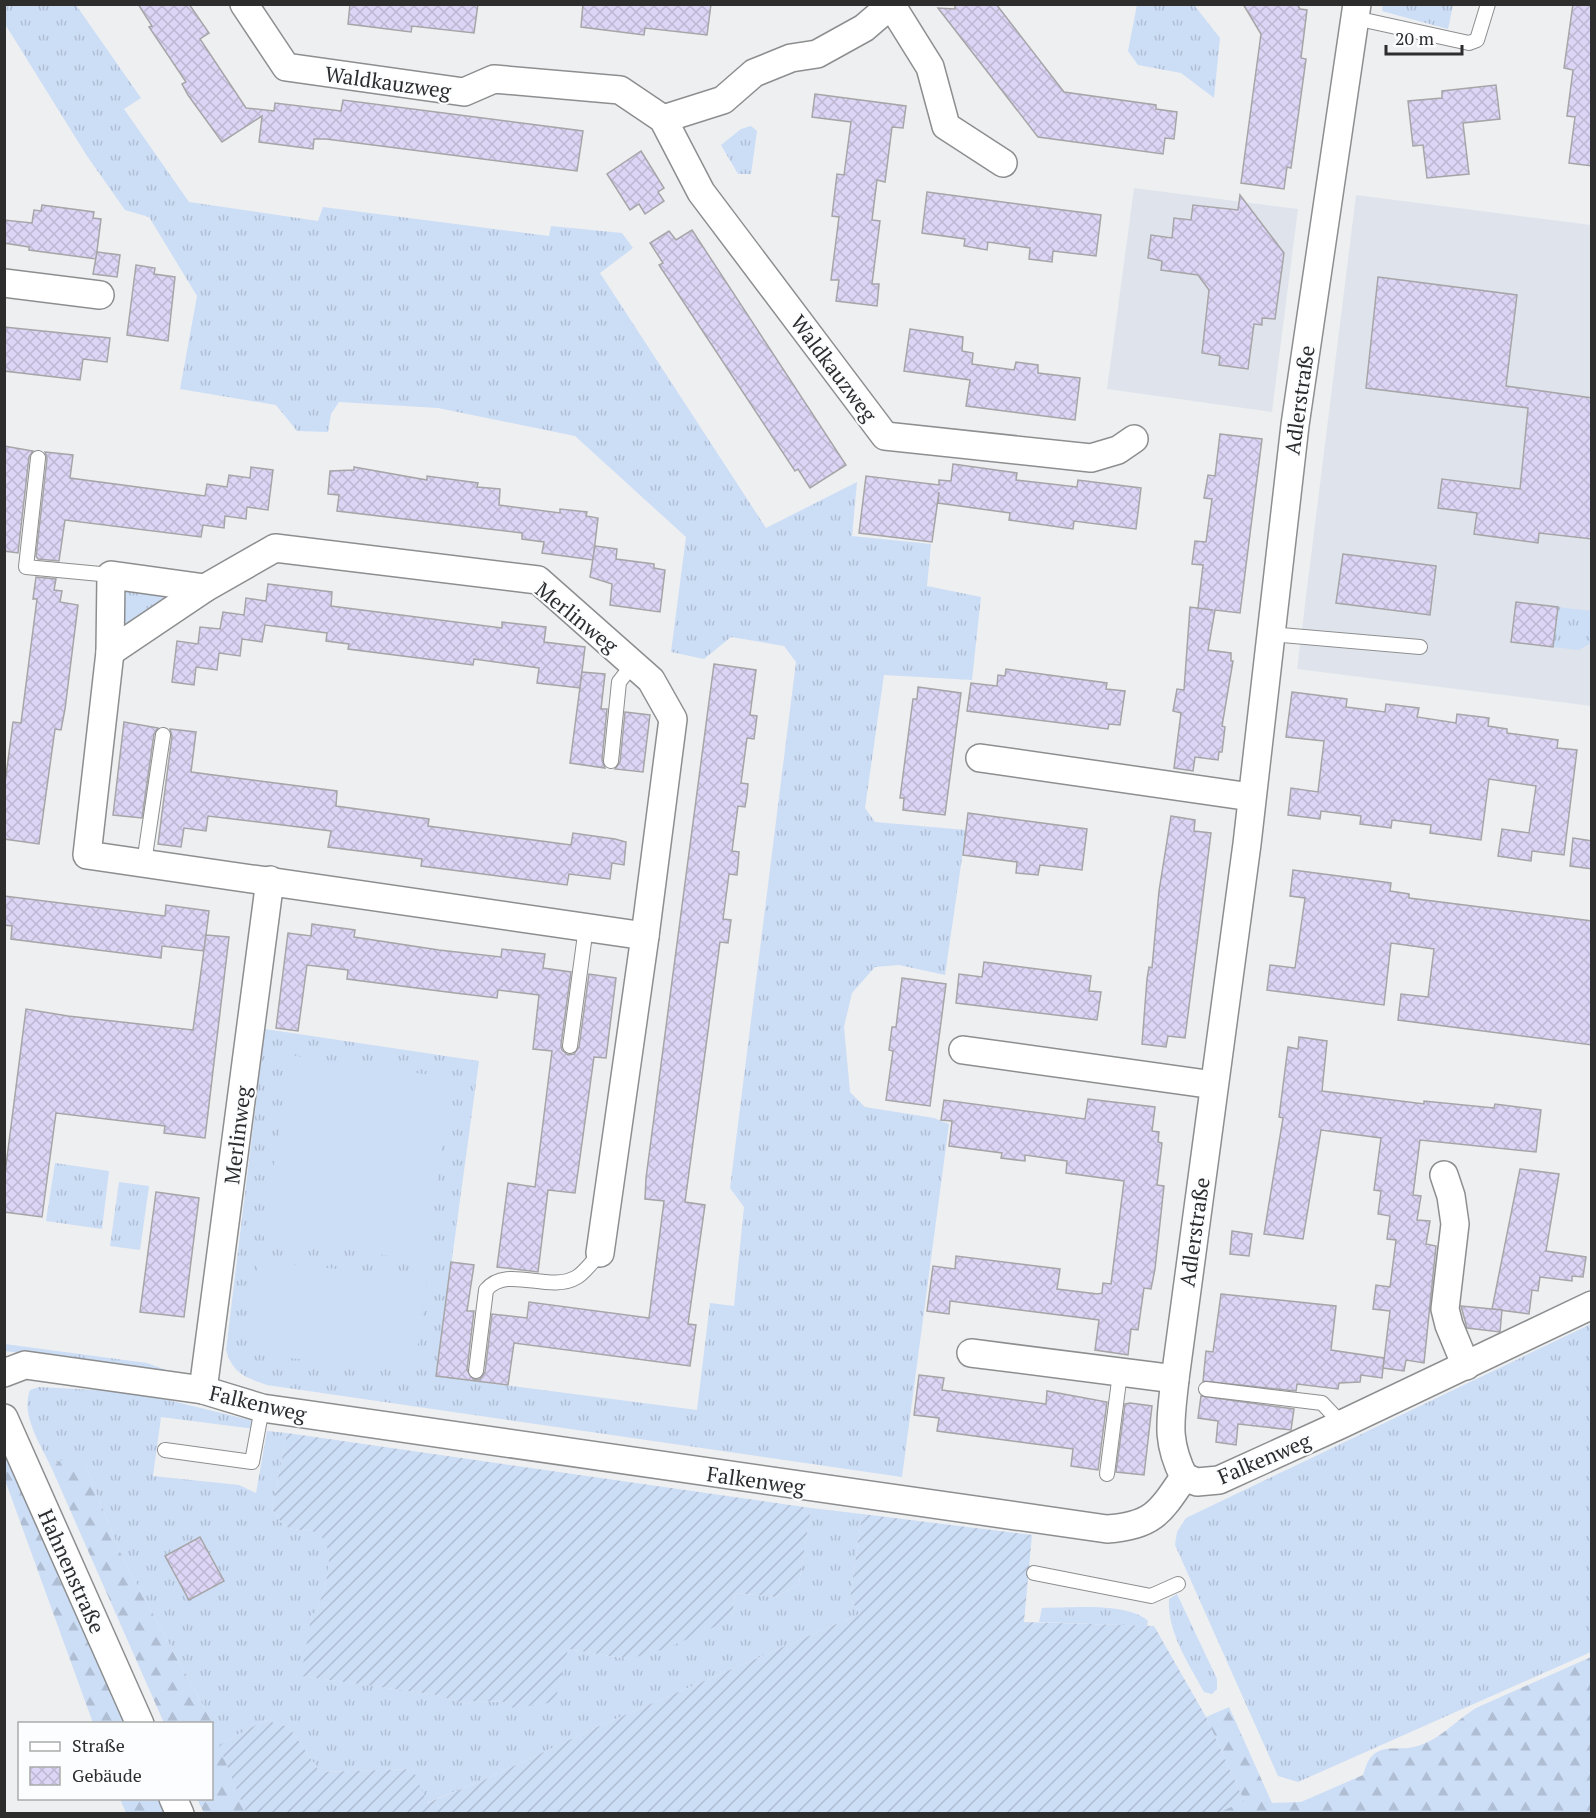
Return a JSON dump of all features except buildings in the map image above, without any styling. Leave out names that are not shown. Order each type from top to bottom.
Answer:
[{"type":"street","name":"Waldkauzweg","points":[[244,4],[286,67],[464,92],[494,79],[620,90],[663,118],[701,192],[885,436],[1091,458],[1118,450],[1134,439]]},
{"type":"street","points":[[663,118],[723,100],[754,73],[791,58],[817,54],[864,28],[892,5],[930,67],[946,126],[1003,163]]},
{"type":"street","name":"Adlerstraße","points":[[1184,1477],[1174,1458],[1169,1437],[1175,1379],[1251,797],[1294,425],[1356,11]]},
{"type":"street","points":[[4,283],[100,295]]},
{"type":"street","name":"Merlinweg","points":[[110,652],[206,588],[275,548],[538,580],[651,680],[673,719],[600,1253]]},
{"type":"street","points":[[206,588],[111,575],[110,652],[87,855],[645,936]]},
{"type":"street","points":[[980,758],[1251,797]]},
{"type":"street","name":"Merlinweg","points":[[203,1390],[270,880]]},
{"type":"street","points":[[963,1050],[1214,1085]]},
{"type":"street","points":[[1444,1175],[1455,1224],[1445,1309],[1466,1366]]},
{"type":"street","name":"Falkenweg","points":[[4,1373],[25,1365],[203,1390],[262,1408],[1107,1529],[1131,1527],[1149,1520],[1169,1500],[1184,1477],[1197,1482],[1219,1480],[1592,1305]]},
{"type":"street","points":[[971,1353],[1175,1379]]},
{"type":"street","name":"Hahnenstraße","points":[[4,1418],[139,1722]]},
{"type":"street","points":[[174,1800],[180,1814]]},
{"type":"lane","points":[[1356,11],[1470,43],[1477,40],[1488,4]]},
{"type":"lane","points":[[38,458],[26,567],[111,575]]},
{"type":"lane","points":[[1269,634],[1420,647]]},
{"type":"lane","points":[[611,761],[619,682],[633,664]]},
{"type":"lane","points":[[144,863],[163,735]]},
{"type":"lane","points":[[570,1046],[586,927]]},
{"type":"lane","points":[[476,1371],[486,1290],[492,1282],[501,1279],[560,1284],[578,1277],[600,1253]]},
{"type":"lane","points":[[1107,1474],[1120,1373]]},
{"type":"lane","points":[[1206,1389],[1322,1403],[1342,1424]]},
{"type":"lane","points":[[165,1450],[252,1462],[262,1408]]},
{"type":"lane","points":[[1034,1573],[1151,1596],[1178,1584]]},
{"type":"shaded area","points":[[1134,188],[1298,209],[1272,412],[1107,389]]},
{"type":"shaded area","points":[[1356,195],[1591,225],[1591,706],[1297,669]]},
{"type":"green space","points":[[5,5],[76,5],[141,98],[124,109],[189,202],[318,221],[323,207],[549,236],[551,226],[622,233],[633,248],[600,273],[766,528],[857,482],[852,536],[931,544],[927,586],[981,597],[972,680],[884,675],[865,808],[875,822],[966,830],[945,975],[899,965],[875,967],[852,993],[844,1027],[850,1092],[865,1107],[934,1118],[949,1124],[902,1477],[267,1385],[241,1374],[232,1364],[226,1350],[265,1029],[479,1061],[436,1376],[697,1410],[710,1303],[734,1306],[744,1207],[730,1188],[796,662],[784,646],[731,637],[704,659],[671,652],[686,537],[575,436],[438,408],[339,402],[331,414],[328,432],[297,431],[276,405],[180,389],[197,296],[149,217],[125,210],[87,156],[5,24]]},
{"type":"green space","points":[[1137,5],[1194,5],[1220,38],[1214,98],[1181,73],[1138,65],[1128,51]]},
{"type":"green space","points":[[1383,5],[1453,5],[1448,29],[1382,11]]},
{"type":"green space","points":[[751,126],[757,131],[751,174],[738,174],[721,145],[741,129]]},
{"type":"green space","points":[[131,590],[168,596],[167,600],[125,626],[122,622],[126,592]]},
{"type":"green space","points":[[1558,607],[1591,611],[1591,643],[1579,650],[1553,647]]},
{"type":"green space","points":[[289,1055],[452,1078],[426,1261],[264,1238]]},
{"type":"green space","points":[[55,1163],[109,1171],[102,1229],[46,1221]]},
{"type":"green space","points":[[119,1182],[149,1186],[140,1250],[110,1246]]},
{"type":"green space","points":[[258,1261],[427,1278],[414,1372],[246,1353]]},
{"type":"green space","points":[[1591,1324],[1591,1652],[1298,1782],[1278,1776],[1175,1545],[1177,1532],[1186,1518]]},
{"type":"green space","points":[[5,1344],[147,1363],[166,1370],[166,1372],[5,1351]]},
{"type":"green space","points":[[39,1387],[135,1392],[254,1421],[255,1429],[161,1417],[153,1476],[239,1485],[256,1493],[267,1431],[287,1433],[272,1509],[287,1527],[319,1534],[325,1541],[329,1561],[316,1613],[312,1613],[302,1676],[437,1695],[465,1704],[474,1701],[506,1702],[514,1708],[568,1649],[628,1659],[732,1619],[735,1593],[776,1597],[799,1584],[811,1508],[862,1514],[850,1599],[860,1614],[597,1727],[484,1780],[426,1803],[413,1769],[320,1772],[289,1727],[265,1720],[219,1745],[213,1722],[123,1559],[87,1470],[59,1461],[52,1469],[30,1420],[28,1400],[30,1390]]},
{"type":"green space","points":[[287,1433],[811,1508],[799,1584],[776,1597],[735,1593],[732,1619],[665,1649],[628,1659],[568,1649],[555,1702],[513,1708],[506,1702],[474,1701],[465,1704],[437,1695],[301,1676],[312,1613],[316,1613],[329,1561],[325,1541],[318,1534],[287,1527],[272,1509]]},
{"type":"green space","points":[[5,1450],[125,1722],[93,1722],[5,1480]]},
{"type":"green space","points":[[74,1457],[87,1470],[123,1559],[212,1722],[164,1722],[52,1469],[59,1461]]},
{"type":"green space","points":[[862,1514],[1032,1535],[1024,1622],[1154,1626],[1206,1717],[1244,1801],[1216,1814],[246,1813],[219,1745],[265,1720],[289,1727],[320,1772],[413,1769],[427,1803],[860,1614],[850,1599]]},
{"type":"green space","points":[[1177,1594],[1217,1679],[1217,1689],[1212,1694],[1204,1692],[1175,1636],[1169,1611],[1169,1599]]},
{"type":"green space","points":[[1098,1607],[1127,1611],[1148,1621],[1147,1626],[1039,1622],[1042,1608]]},
{"type":"green space","points":[[1591,1657],[1591,1813],[1216,1813],[1244,1801],[1206,1717],[1229,1707],[1272,1803],[1301,1802],[1363,1775],[1369,1759],[1377,1752],[1423,1744],[1476,1708]]},
{"type":"green space","points":[[213,1725],[246,1813],[204,1813],[198,1800],[213,1800]]},
{"type":"green space","points":[[120,1800],[158,1800],[165,1813],[126,1813]]}]
